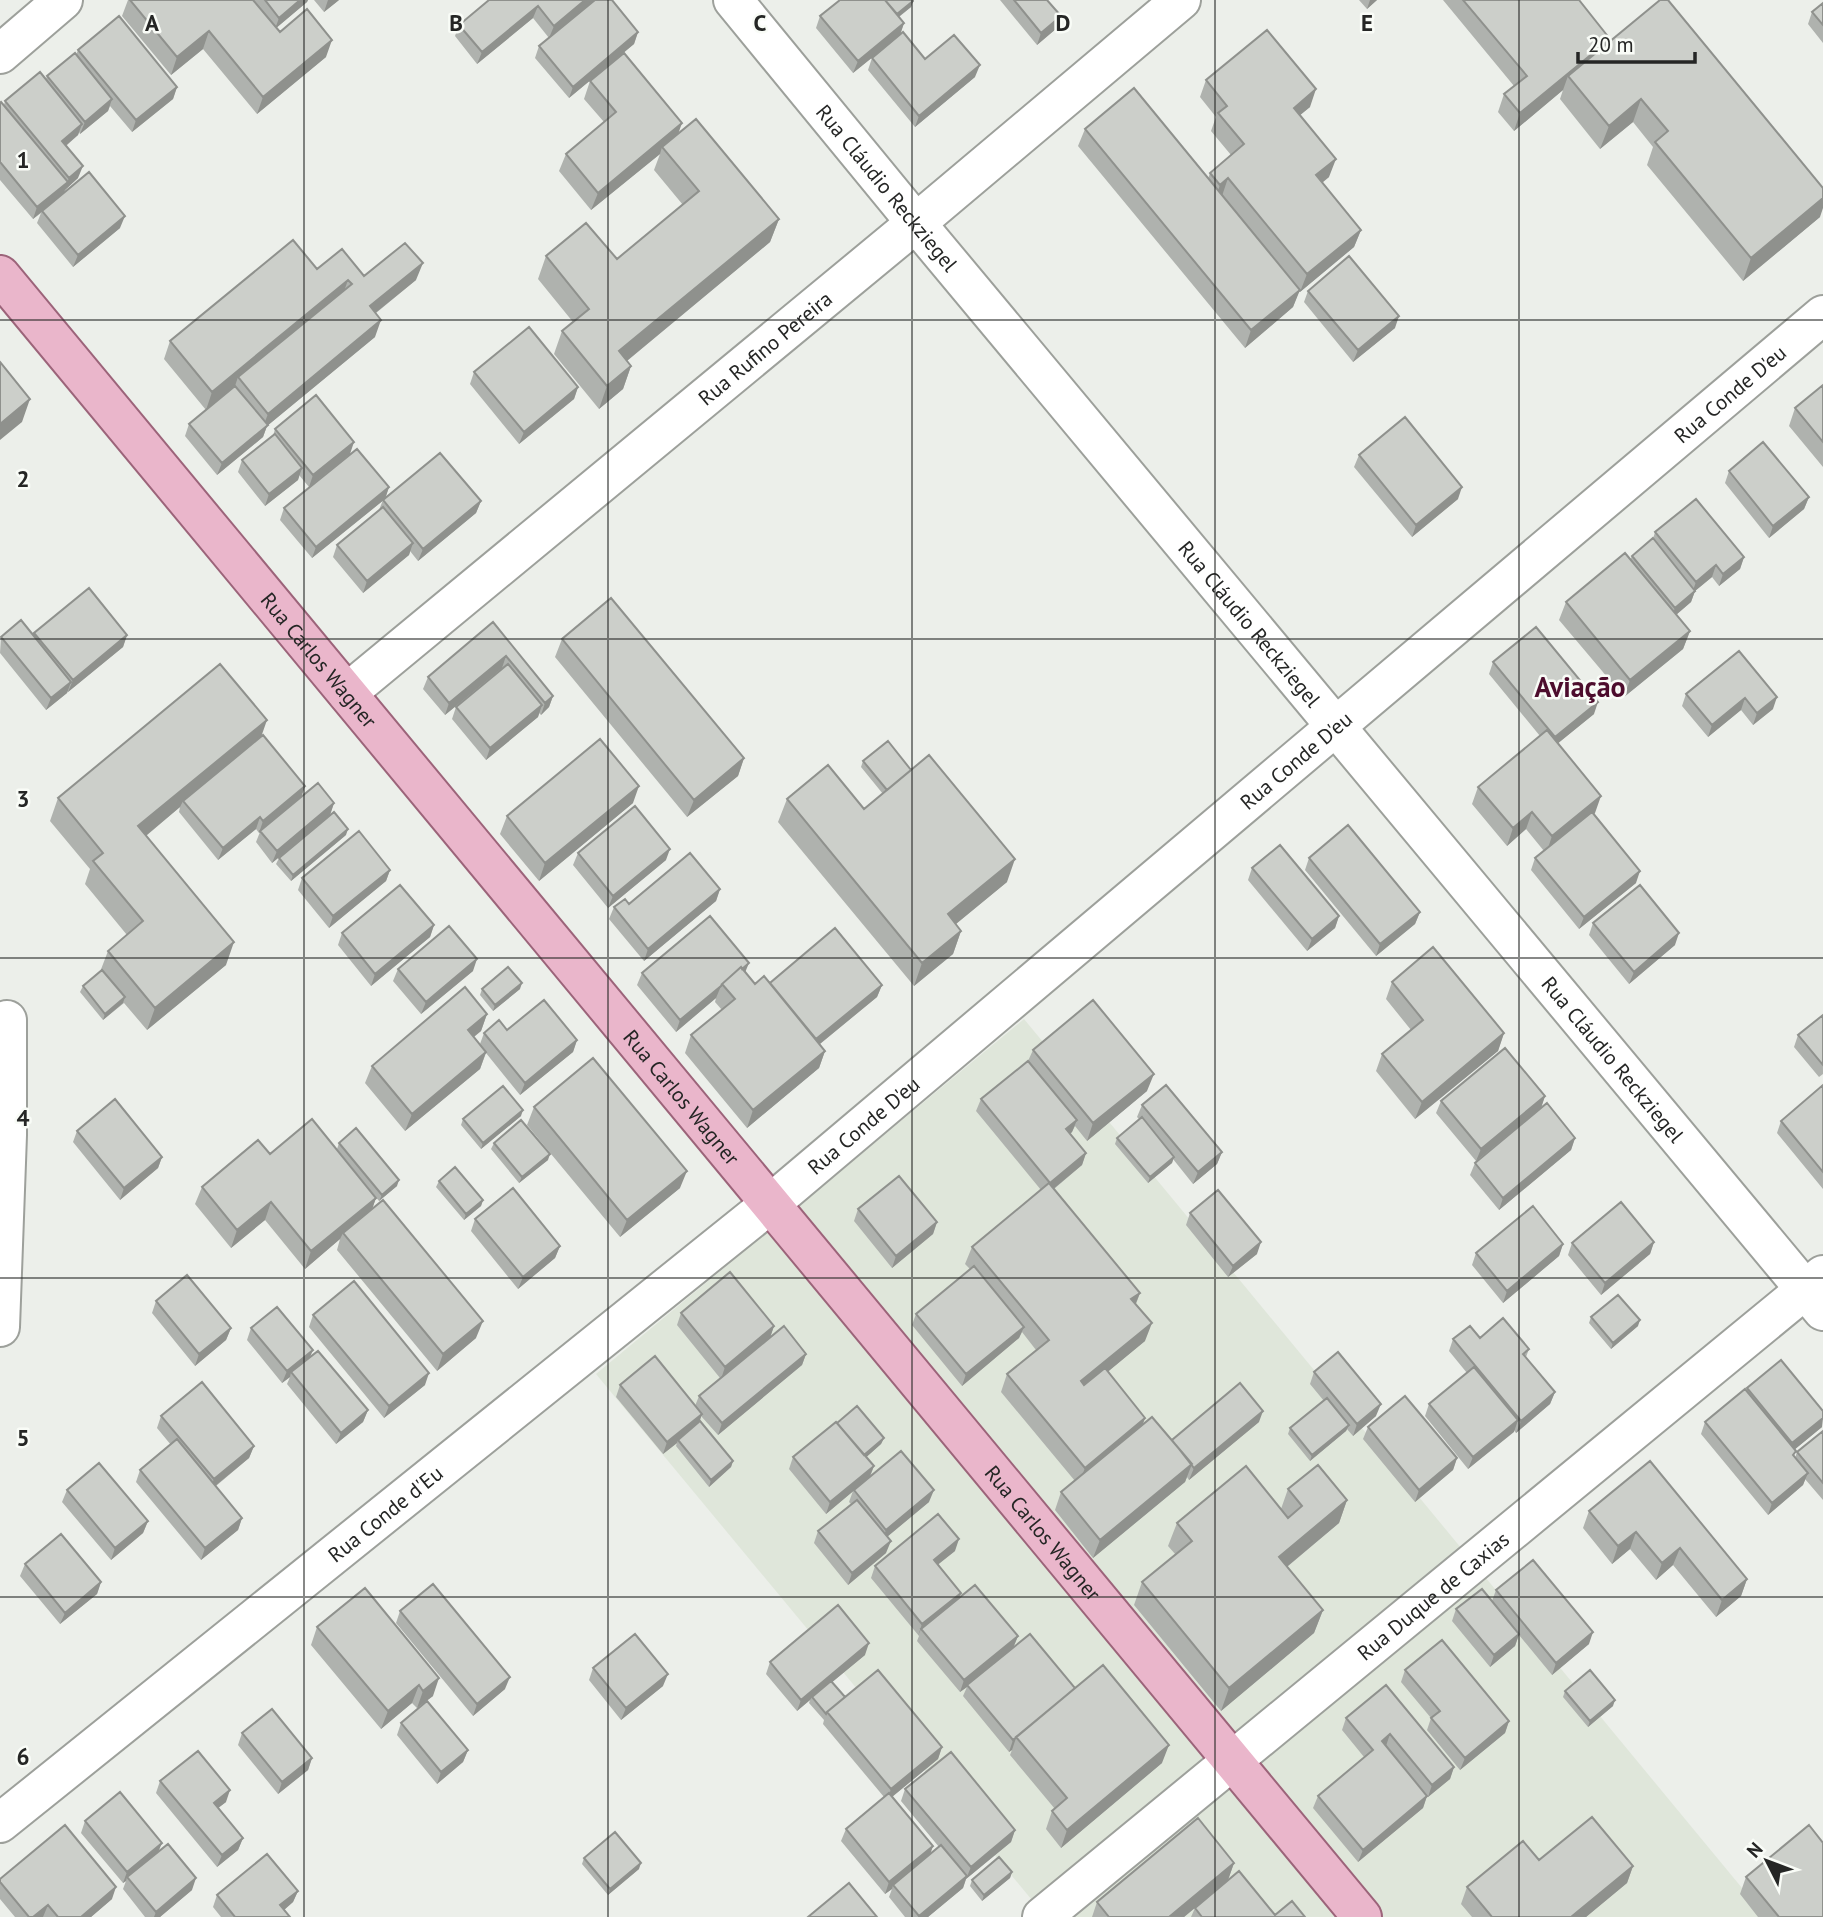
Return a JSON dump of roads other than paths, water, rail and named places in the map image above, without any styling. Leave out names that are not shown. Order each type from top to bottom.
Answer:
[{"type":"main road","name":"Rua Carlos Wagner","points":[[0,275],[1362,1917]]},
{"type":"street","points":[[0,54],[63,0]]},
{"type":"street","name":"Rua Cláudio Reckziegel","points":[[733,0],[1336,726],[1817,1292]]},
{"type":"street","name":"Rua Rufino Pereira","points":[[347,693],[916,223],[1181,0]]},
{"type":"street","name":"Rua Conde D'eu","points":[[770,1204],[1823,315]]},
{"type":"street","points":[[0,1328],[7,1020]]},
{"type":"street","name":"Rua Conde d'Eu","points":[[0,1823],[770,1204]]},
{"type":"street","name":"Rua Duque de Caxias","points":[[1042,1917],[1232,1760],[1817,1292]]},
{"type":"district","name":"Aviação","points":[[1580,686]]}]
